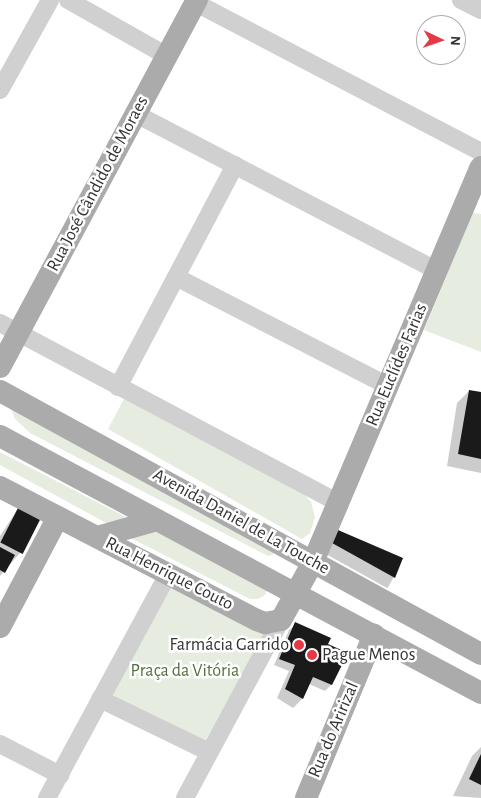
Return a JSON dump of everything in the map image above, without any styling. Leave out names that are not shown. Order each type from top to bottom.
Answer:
[{"type":"main road","name":"Rua José Cândido de Moraes","points":[[0,367],[9,328],[136,114],[196,1]]},
{"type":"main road","name":"Rua Euclídes Farias","points":[[313,562],[481,167]]},
{"type":"main road","name":"Avenida Daniel de La Touche","points":[[0,391],[481,654]]},
{"type":"main road","name":"Avenida Daniel de La Touche","points":[[0,436],[481,693]]},
{"type":"main road","name":"Rua Henrique Couto","points":[[0,486],[257,620],[265,623],[280,620]]},
{"type":"main road","points":[[0,627],[58,517]]},
{"type":"main road","points":[[97,537],[157,520]]},
{"type":"main road","points":[[288,548],[298,573],[297,593]]},
{"type":"main road","points":[[280,620],[313,562]]},
{"type":"main road","name":"Rua do Aririzal","points":[[306,798],[374,635]]},
{"type":"street","points":[[0,90],[50,0]]},
{"type":"street","points":[[68,0],[167,56]]},
{"type":"street","points":[[461,0],[481,10]]},
{"type":"street","points":[[196,1],[481,152]]},
{"type":"street","points":[[136,114],[437,271]]},
{"type":"street","points":[[118,387],[235,165]]},
{"type":"street","points":[[176,276],[388,386]]},
{"type":"street","points":[[9,328],[338,503]]},
{"type":"street","points":[[47,798],[168,574]]},
{"type":"street","points":[[185,798],[280,620]]},
{"type":"street","points":[[100,699],[209,752]]},
{"type":"street","points":[[0,744],[60,775]]},
{"type":"green space","points":[[473,213],[481,214],[481,352],[424,330]]},
{"type":"green space","points":[[124,399],[304,494],[311,502],[315,517],[310,533],[302,539],[108,429]]},
{"type":"green space","points":[[10,406],[273,553],[273,555],[268,556],[30,433],[15,419]]},
{"type":"green space","points":[[0,452],[125,518],[108,524],[0,465]]},
{"type":"green space","points":[[150,529],[268,588],[265,595],[258,599],[250,599],[125,535]]},
{"type":"green space","name":"Praça da Vitória","points":[[172,584],[264,635],[203,745],[111,694]]},
{"type":"building","points":[[469,390],[481,392],[481,459],[458,454]]},
{"type":"building","points":[[19,506],[41,517],[23,554],[0,543]]},
{"type":"building","points":[[338,530],[403,558],[395,578],[332,543]]},
{"type":"building","points":[[0,547],[15,555],[5,573],[0,570]]},
{"type":"building","points":[[295,622],[331,638],[328,644],[348,653],[332,685],[313,677],[303,699],[285,689],[295,665],[279,659]]},
{"type":"building","points":[[481,754],[481,785],[469,779]]},
{"type":"place","name":"Farmácia Garrido","points":[[299,645]]},
{"type":"place","name":"Pague Menos","points":[[312,655]]}]
